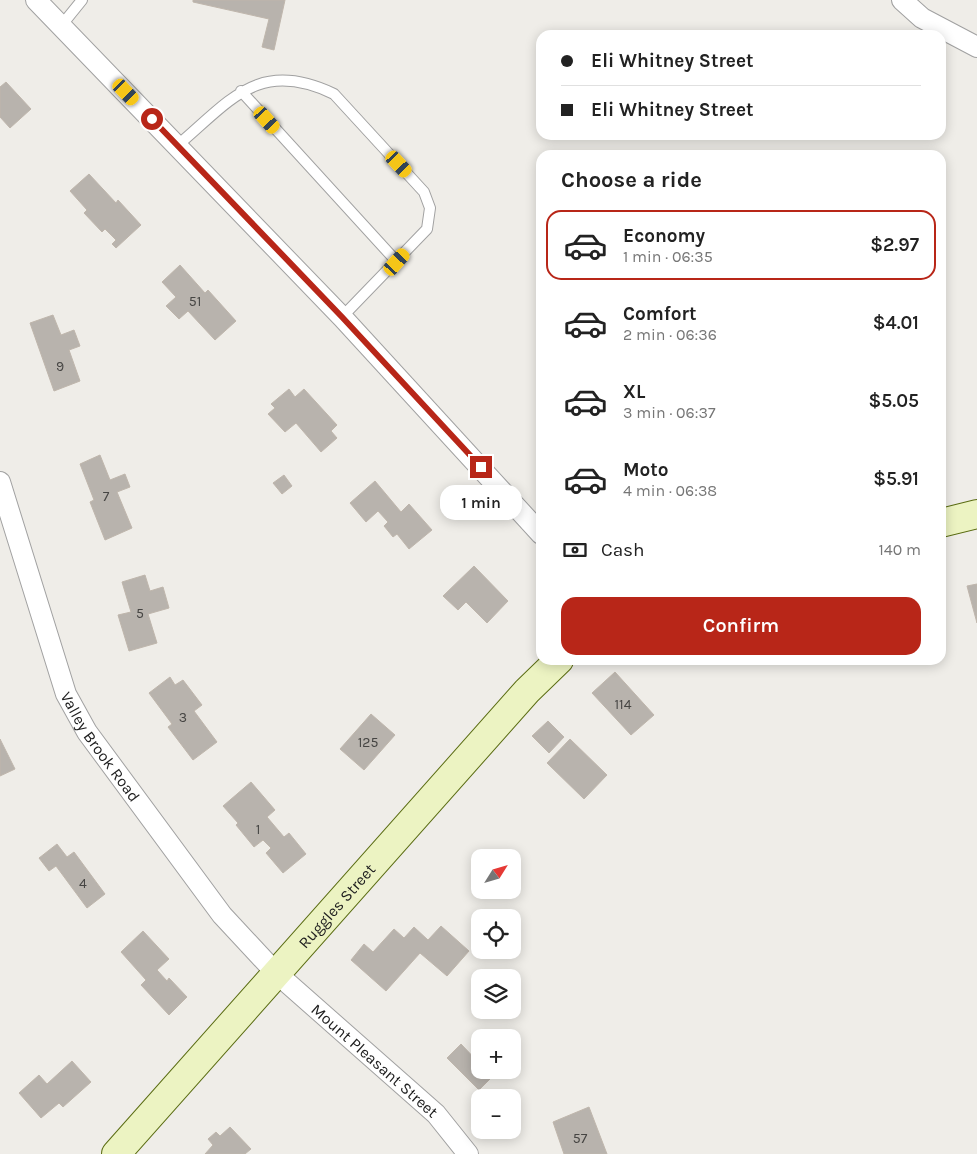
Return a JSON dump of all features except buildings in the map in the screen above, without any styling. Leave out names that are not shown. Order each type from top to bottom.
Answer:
[{"type":"street","points":[[36,0],[342,317],[536,529]]},
{"type":"street","points":[[902,0],[922,18],[945,30]]},
{"type":"street","points":[[946,31],[977,47]]},
{"type":"street","name":"Valley Brook Road","points":[[0,482],[70,702],[87,732],[121,781],[222,915],[275,972]]},
{"type":"street","points":[[946,523],[977,514]]},
{"type":"street","name":"Ruggles Street","points":[[116,1154],[275,972],[527,691],[555,665]]},
{"type":"street","name":"Mount Pleasant Street","points":[[275,972],[436,1114],[468,1154]]},
{"type":"lane","points":[[61,26],[82,0]]},
{"type":"lane","points":[[178,145],[241,91],[256,83],[291,80],[314,85],[334,94],[424,192],[430,208],[427,229],[342,317]]},
{"type":"lane","points":[[241,91],[397,262]]},
{"type":"route","points":[[152,119],[342,317],[481,467]]}]
